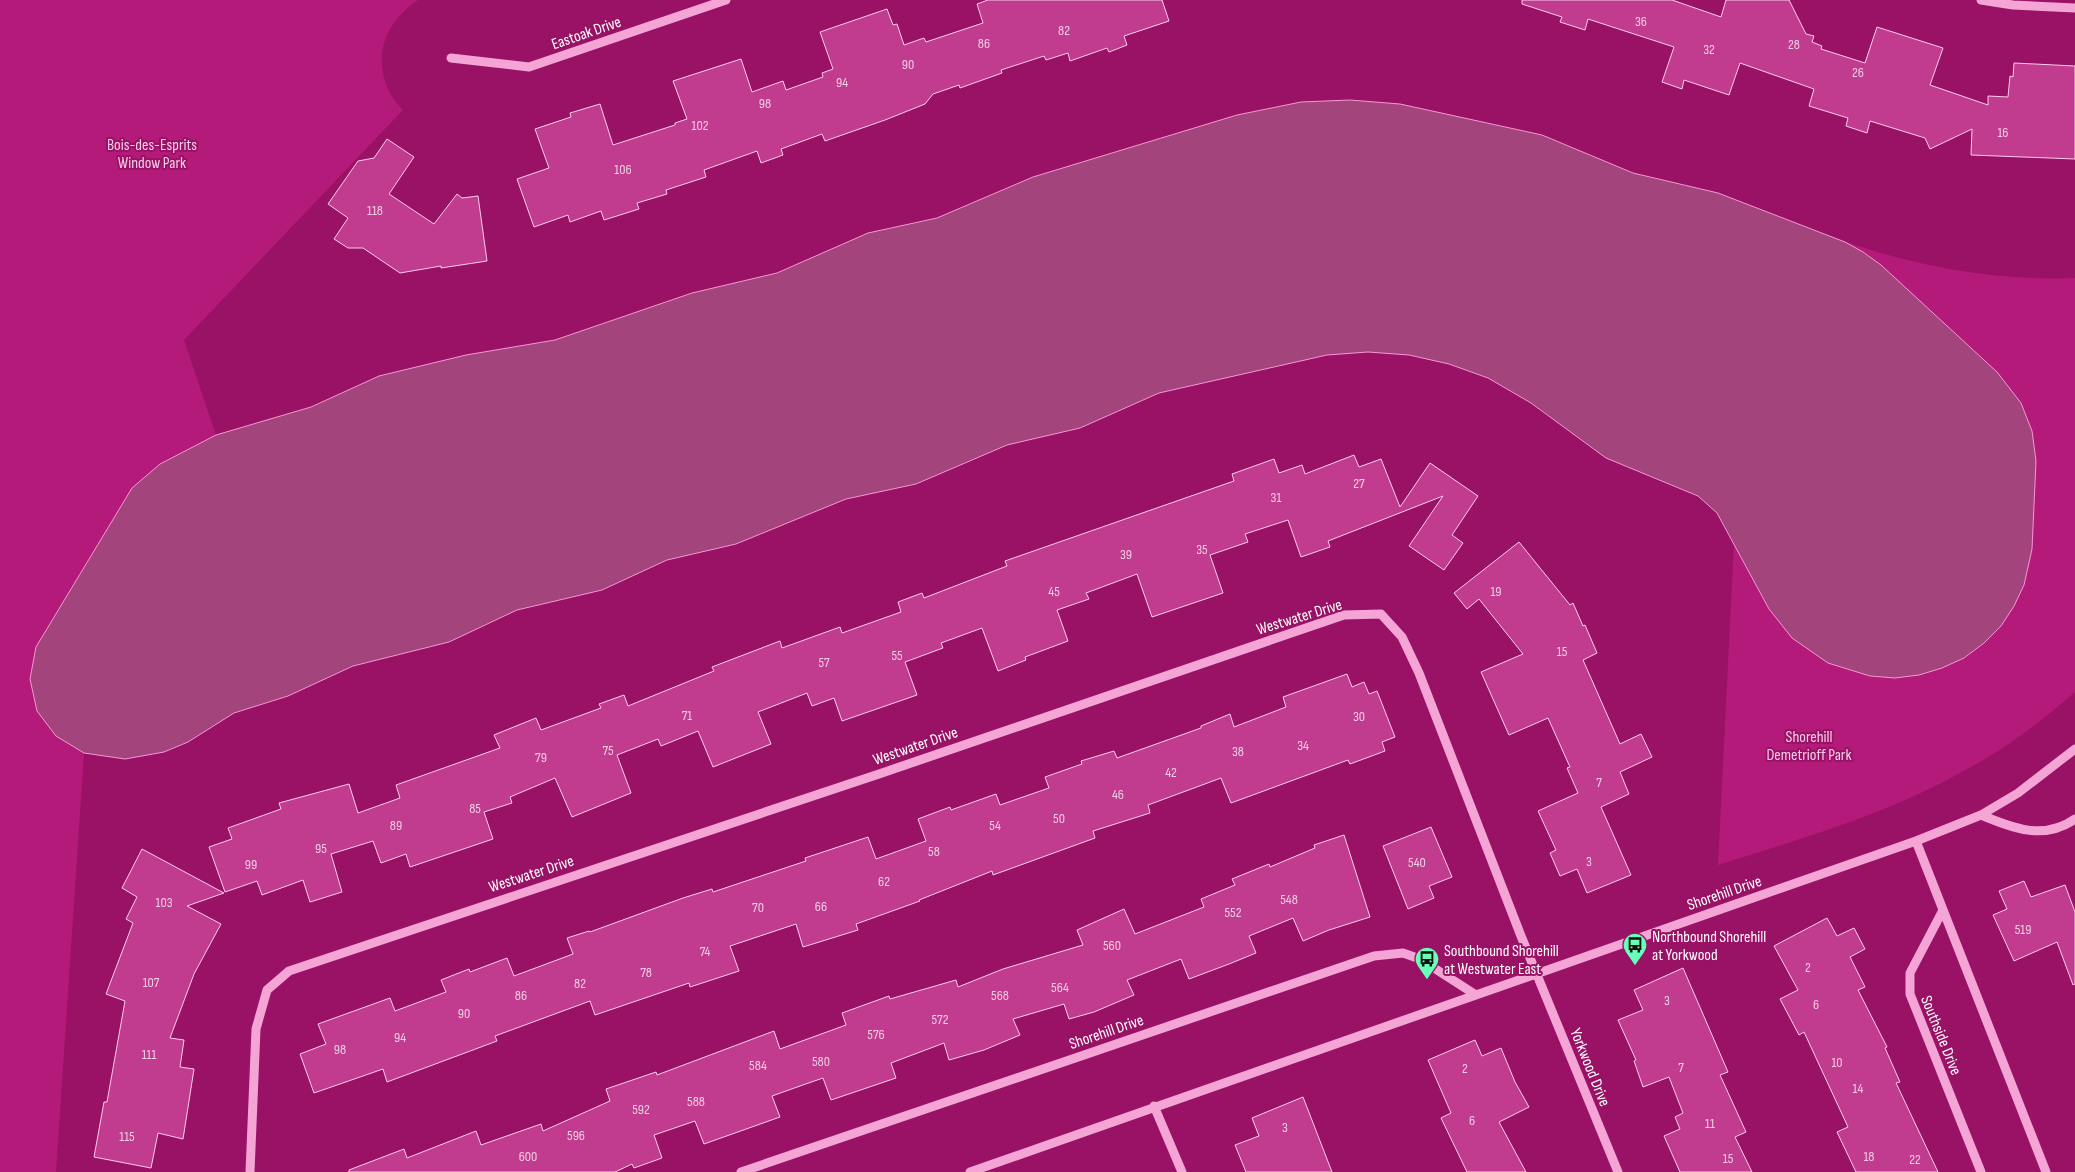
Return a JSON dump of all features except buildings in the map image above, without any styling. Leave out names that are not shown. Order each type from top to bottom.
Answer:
[{"type":"street","name":"Eastoak Drive","points":[[451,58],[529,67],[726,0]]},
{"type":"street","points":[[1981,0],[2013,5],[2075,8]]},
{"type":"street","name":"Westwater Drive","points":[[250,1172],[256,1029],[267,990],[289,971],[870,777],[1344,615],[1381,614],[1402,638],[1418,673],[1536,974]]},
{"type":"street","name":"Shorehill Drive","points":[[970,1172],[1154,1106],[1916,841],[1981,816],[2018,793],[2075,749]]},
{"type":"street","points":[[1981,816],[2015,829],[2032,832],[2053,829],[2075,819]]},
{"type":"street","points":[[1916,841],[2046,1172]]},
{"type":"street","name":"Southside Drive","points":[[1943,910],[1910,973],[1910,994],[1981,1172]]},
{"type":"street","name":"Shorehill Drive","points":[[741,1172],[1374,956],[1403,953],[1420,959],[1476,995]]},
{"type":"street","name":"Yorkwood Drive","points":[[1536,974],[1618,1172]]},
{"type":"street","points":[[1154,1106],[1182,1172]]},
{"type":"green space","name":"Bois-des-Esprits Window Park","points":[[0,0],[418,0],[398,18],[390,29],[382,52],[384,77],[390,94],[403,110],[184,340],[216,435],[160,464],[84,753],[56,1172],[0,1172]]},
{"type":"green space","name":"Shorehill Demetrioff Park","points":[[1835,238],[1893,256],[1953,270],[2014,277],[2075,278],[2075,692],[2006,746],[1931,788],[1842,825],[1718,865],[1734,543],[1769,609],[1964,658],[1984,643],[2001,626],[1863,252]]},
{"type":"shaded area","points":[[1350,100],[1400,104],[1542,135],[1633,173],[1718,193],[1845,242],[1881,265],[1997,372],[2021,403],[2032,431],[2036,461],[2032,549],[2024,585],[2014,606],[2001,626],[1984,643],[1964,658],[1942,668],[1919,675],[1895,678],[1870,676],[1828,663],[1792,638],[1769,609],[1717,513],[1698,496],[1606,458],[1531,403],[1488,378],[1449,364],[1409,355],[1368,352],[1327,355],[1159,393],[1080,428],[1007,445],[916,484],[846,499],[736,544],[667,560],[602,590],[517,610],[449,642],[353,666],[288,696],[234,713],[188,742],[164,752],[125,759],[84,753],[56,736],[37,711],[30,679],[36,647],[132,488],[160,464],[216,435],[311,407],[379,376],[466,355],[555,340],[692,293],[777,273],[868,233],[937,218],[1033,177],[1237,115],[1301,102]]},
{"type":"place","name":"Northbound Shorehill at Yorkwood","points":[[1635,966]]},
{"type":"place","name":"Southbound Shorehill at Westwater East","points":[[1427,980]]}]
